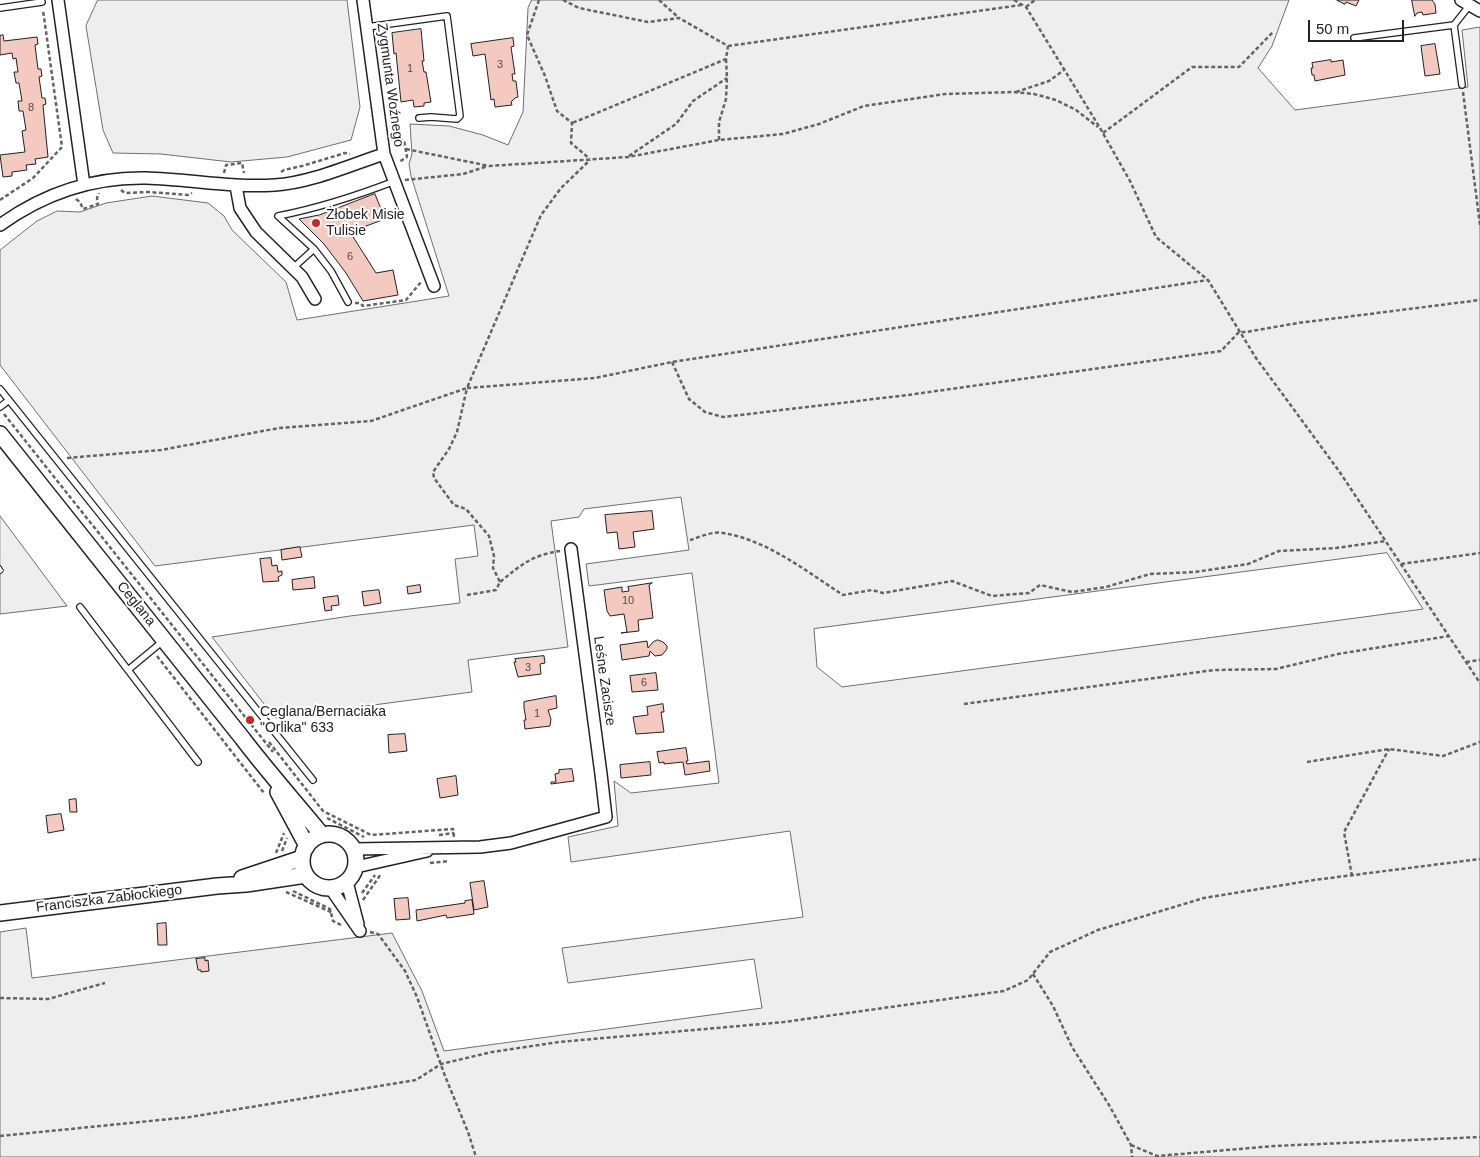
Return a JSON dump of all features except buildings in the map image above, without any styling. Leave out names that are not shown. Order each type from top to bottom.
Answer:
[{"type":"street","points":[[58,0],[84,185]]},
{"type":"street","name":"Zygmunta Woźnego","points":[[363,0],[384,154],[399,179],[432,282]]},
{"type":"street","points":[[1465,3],[1480,11]]},
{"type":"street","points":[[0,224],[53,194],[84,185],[145,178],[236,186],[278,185],[304,180],[384,154]]},
{"type":"street","points":[[236,186],[240,208],[256,232],[302,277],[315,299]]},
{"type":"street","name":"Ceglana","points":[[0,434],[270,775],[293,799],[322,835]]},
{"type":"street","name":"Leśne Zacisze","points":[[455,846],[480,847],[511,843],[606,817],[602,774],[571,550]]},
{"type":"street","name":"Ceglana","points":[[270,775],[305,852]]},
{"type":"street","points":[[331,834],[340,837],[348,842],[353,849],[356,867],[353,875],[340,886],[331,888],[321,887],[312,883],[302,867],[305,852],[314,839],[322,835],[331,834]]},
{"type":"street","points":[[356,867],[455,846]]},
{"type":"street","points":[[353,849],[441,848]]},
{"type":"street","name":"Franciszka Zabłockiego","points":[[217,886],[305,852]]},
{"type":"street","name":"Franciszka Zabłockiego","points":[[0,913],[246,884],[306,875]]},
{"type":"street","points":[[347,882],[349,907]]},
{"type":"street","points":[[331,888],[349,907],[360,931]]},
{"type":"lane","points":[[0,8],[42,2]]},
{"type":"lane","points":[[1462,85],[1454,25],[1465,3]]},
{"type":"lane","points":[[367,27],[447,16],[460,116],[458,119],[419,118]]},
{"type":"lane","points":[[1354,38],[1454,25]]},
{"type":"lane","points":[[348,302],[331,271],[314,249],[278,216],[333,204],[399,179]]},
{"type":"lane","points":[[293,268],[314,249]]},
{"type":"lane","points":[[0,389],[314,780]]},
{"type":"lane","points":[[0,407],[9,400]]},
{"type":"lane","points":[[80,607],[198,762]]},
{"type":"lane","points":[[128,670],[165,640]]},
{"type":"path","points":[[539,0],[528,35],[557,111],[572,123]]},
{"type":"path","points":[[563,0],[578,8],[648,22],[679,18]]},
{"type":"path","points":[[659,0],[679,18],[728,46],[1022,5]]},
{"type":"path","points":[[1015,0],[1026,8],[1103,133],[1130,181],[1156,237],[1208,280],[1256,358],[1339,471],[1480,683]]},
{"type":"path","points":[[1026,8],[1035,0]]},
{"type":"path","points":[[0,200],[34,178],[62,147],[42,2]]},
{"type":"path","points":[[1103,133],[1192,68],[1239,67],[1273,32]]},
{"type":"path","points":[[719,140],[719,122],[726,98],[728,78],[726,59],[728,46]]},
{"type":"path","points":[[572,123],[726,59]]},
{"type":"path","points":[[1014,92],[1049,81],[1064,70]]},
{"type":"path","points":[[628,157],[676,124],[693,101],[728,78]]},
{"type":"path","points":[[1462,85],[1480,224]]},
{"type":"path","points":[[399,179],[463,174],[489,166],[628,157],[719,140],[783,134],[819,124],[864,106],[945,94],[1014,92],[1034,94],[1056,100],[1076,110],[1100,128]]},
{"type":"path","points":[[572,123],[572,143],[590,159]]},
{"type":"path","points":[[390,135],[394,140],[404,140],[407,157],[400,160],[398,166]]},
{"type":"path","points":[[406,148],[489,166]]},
{"type":"path","points":[[277,176],[284,170],[345,153],[353,155]]},
{"type":"path","points":[[500,582],[494,568],[494,556],[489,536],[466,509],[454,505],[434,478],[433,472],[457,432],[466,388],[541,215],[561,188],[590,159]]},
{"type":"path","points":[[222,175],[226,165],[242,163],[242,170],[247,176]]},
{"type":"path","points":[[348,302],[360,303],[363,306],[406,300],[423,278],[432,282]]},
{"type":"path","points":[[56,459],[161,450],[279,428],[371,421],[466,388],[595,378],[672,362],[1208,280]]},
{"type":"path","points":[[672,362],[689,399],[705,412],[723,417],[918,393],[1221,350],[1239,332],[1480,300]]},
{"type":"path","points":[[690,540],[711,533],[723,533],[755,542],[843,594],[872,590],[883,592],[952,581],[992,596],[1029,593],[1040,585],[1072,592],[1106,587],[1150,574],[1195,572],[1248,564],[1279,551],[1336,548],[1386,541]]},
{"type":"path","points":[[467,595],[496,590],[500,582],[526,562],[543,554],[571,550]]},
{"type":"path","points":[[1401,564],[1480,553]]},
{"type":"path","points":[[964,704],[1214,670],[1276,670],[1338,654],[1449,636]]},
{"type":"path","points":[[1466,662],[1480,660]]},
{"type":"path","points":[[1307,762],[1389,749],[1443,756],[1480,742]]},
{"type":"path","points":[[1352,876],[1344,832],[1389,749]]},
{"type":"path","points":[[371,835],[453,829],[457,859],[430,863]]},
{"type":"path","points":[[0,1136],[190,1117],[416,1080],[441,1064],[492,1052],[559,1042],[784,1022],[1004,991],[1028,980],[1050,952],[1098,930],[1204,898],[1480,859]]},
{"type":"path","points":[[284,891],[335,914],[364,900],[382,873]]},
{"type":"path","points":[[360,931],[378,934],[405,971],[476,1157]]},
{"type":"path","points":[[1033,974],[1053,1006],[1072,1047],[1109,1105],[1131,1145],[1132,1157]]},
{"type":"path","points":[[0,998],[48,999],[105,983]]},
{"type":"path","points":[[1131,1145],[1156,1156],[1274,1146],[1480,1137]]},
{"type":"shaded area","points":[[98,0],[347,0],[360,107],[351,140],[287,157],[231,162],[161,154],[113,153],[103,130],[86,26]]},
{"type":"shaded area","points":[[532,0],[1289,0],[1272,46],[1258,68],[1295,110],[1468,87],[1462,30],[1480,27],[1480,1157],[0,1157],[0,932],[26,928],[32,978],[392,933],[422,991],[444,1051],[762,1008],[754,959],[568,983],[562,948],[803,917],[790,831],[571,862],[568,837],[618,826],[614,781],[631,793],[719,783],[692,573],[589,586],[586,564],[689,550],[681,497],[584,509],[579,517],[551,521],[568,647],[468,660],[472,692],[275,718],[212,637],[350,616],[460,603],[455,559],[478,556],[474,525],[155,566],[0,365],[0,250],[37,221],[57,211],[80,212],[106,203],[152,196],[208,203],[224,216],[232,230],[286,282],[297,320],[449,296],[411,176],[409,164],[412,154],[410,124],[449,126],[483,135],[508,145],[523,112],[528,8]],"holes":[[[1387,553],[1423,609],[842,687],[817,667],[814,629]]]},
{"type":"shaded area","points":[[0,516],[67,606],[0,614],[0,574],[4,571],[0,565]]},
{"type":"fence","points":[[0,565],[4,571],[0,574]]},
{"type":"place","name":"Żłobek Misie Tulisie","points":[[316,223]]},
{"type":"place","name":"Ceglana/Bernaciaka \"Orlika\" 633","points":[[250,720]]}]
